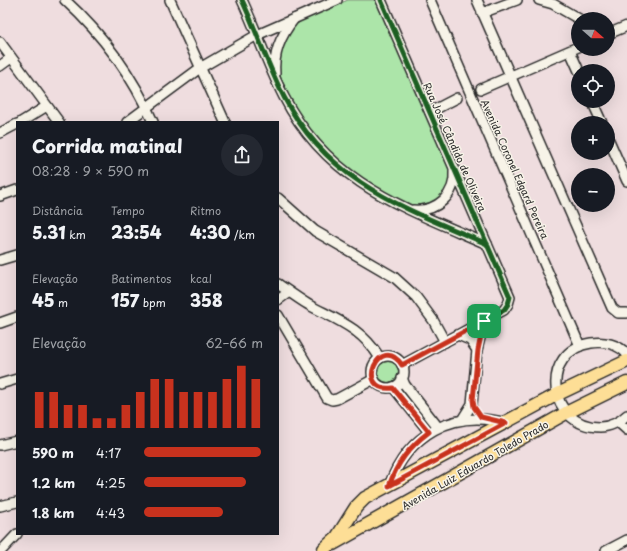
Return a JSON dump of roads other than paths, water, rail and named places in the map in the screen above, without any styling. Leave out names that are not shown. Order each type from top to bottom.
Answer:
[{"type":"main road","name":"Avenida Luiz Eduardo Toledo Prado","points":[[322,550],[340,534],[359,503],[370,496],[556,395],[627,361]]},
{"type":"main road","name":"Avenida Luiz Eduardo Toledo Prado","points":[[322,550],[566,413],[627,383]]},
{"type":"main road","points":[[370,496],[358,510],[359,516],[362,519],[369,520],[393,511]]},
{"type":"street","points":[[65,0],[108,46],[147,107],[153,121]]},
{"type":"street","points":[[170,0],[225,121]]},
{"type":"street","points":[[242,0],[284,98],[302,128],[325,154],[352,178],[378,195],[487,244]]},
{"type":"street","points":[[312,0],[316,9]]},
{"type":"street","points":[[127,121],[200,68],[257,35],[337,0]]},
{"type":"street","name":"Rua José Cândido de Oliveira","points":[[381,0],[509,292],[509,302],[504,310],[484,321]]},
{"type":"street","name":"Avenida Coronel Edgard Pereira","points":[[430,0],[580,346]]},
{"type":"street","points":[[477,0],[612,308],[618,313],[627,313]]},
{"type":"street","points":[[482,13],[518,0]]},
{"type":"street","points":[[539,0],[553,4],[571,14]]},
{"type":"street","points":[[276,79],[275,68],[278,46],[282,36],[295,18]]},
{"type":"street","points":[[615,31],[627,26]]},
{"type":"street","points":[[0,42],[58,121]]},
{"type":"street","points":[[481,89],[571,50]]},
{"type":"street","points":[[0,66],[11,58]]},
{"type":"street","points":[[430,112],[457,98]]},
{"type":"street","points":[[23,121],[47,106]]},
{"type":"street","points":[[0,133],[16,125]]},
{"type":"street","points":[[615,154],[627,181]]},
{"type":"street","points":[[407,209],[426,210],[442,202],[453,186],[454,168]]},
{"type":"street","points":[[0,196],[16,190]]},
{"type":"street","points":[[279,199],[315,231],[394,278],[416,297],[433,320],[445,342]]},
{"type":"street","points":[[0,260],[16,255]]},
{"type":"street","points":[[279,285],[308,304],[352,327],[368,341],[380,358]]},
{"type":"street","points":[[279,299],[289,292]]},
{"type":"street","points":[[0,323],[16,317]]},
{"type":"street","points":[[279,317],[324,396],[330,400],[338,399],[374,379]]},
{"type":"street","points":[[402,365],[484,321]]},
{"type":"street","points":[[462,420],[470,409],[473,400],[478,350],[484,321]]},
{"type":"street","points":[[458,335],[470,340],[478,350]]},
{"type":"street","points":[[627,354],[617,346],[608,343],[599,342],[580,346],[568,354],[560,366],[555,385],[556,395],[566,413],[577,422],[590,427],[605,427],[618,422],[627,415]]},
{"type":"street","points":[[429,432],[393,388],[380,386],[374,379],[372,370],[376,361],[380,358],[393,357],[402,365],[402,378],[410,392],[438,427]]},
{"type":"street","points":[[393,388],[402,378]]},
{"type":"street","points":[[0,384],[16,379]]},
{"type":"street","points":[[402,398],[410,392]]},
{"type":"street","points":[[473,400],[476,411],[485,419]]},
{"type":"street","points":[[414,412],[421,406]]},
{"type":"street","points":[[389,486],[394,473],[408,450],[429,432],[438,427],[462,420],[485,419],[506,423]]},
{"type":"street","points":[[618,422],[627,430]]},
{"type":"street","points":[[0,445],[16,441]]},
{"type":"street","points":[[0,506],[16,502]]},
{"type":"street","points":[[1,551],[17,535]]},
{"type":"street","points":[[606,551],[627,540]]}]
